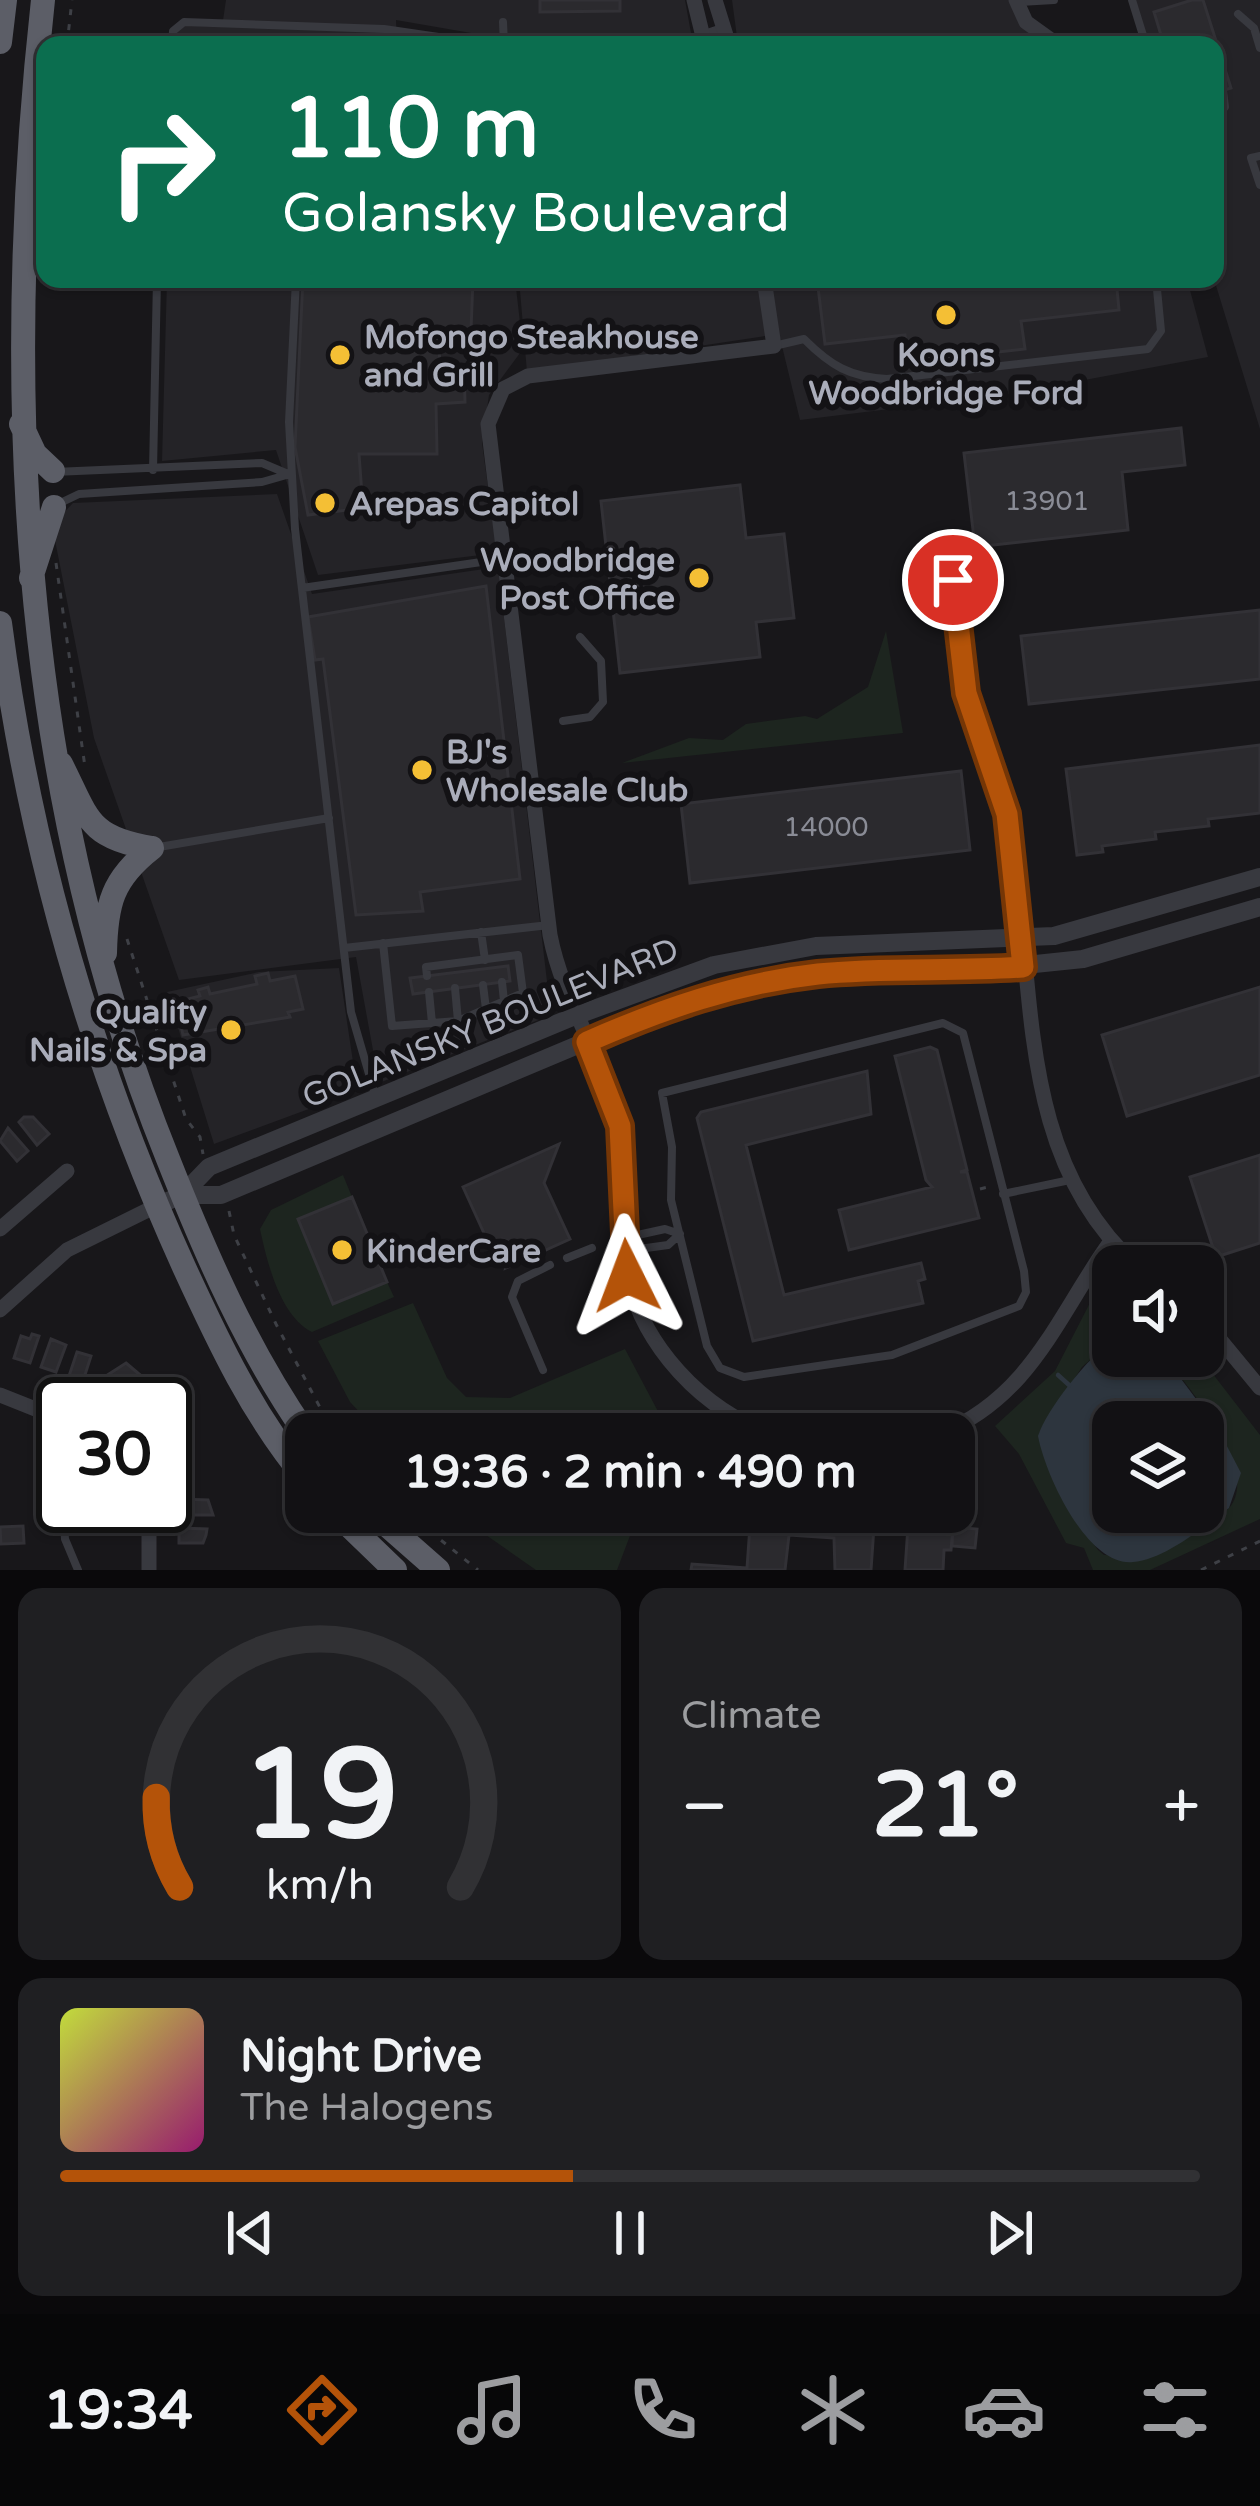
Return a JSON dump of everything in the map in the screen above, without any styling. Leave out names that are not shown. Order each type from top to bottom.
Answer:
[{"type":"highway","points":[[0,42],[5,0]]},
{"type":"highway","points":[[40,36],[44,0]]},
{"type":"highway","points":[[36,66],[23,172],[16,410],[27,598],[46,735],[104,979],[182,1195],[245,1333],[293,1413]]},
{"type":"highway","points":[[16,410],[35,454],[52,471]]},
{"type":"highway","points":[[27,598],[46,519],[54,507]]},
{"type":"highway","points":[[0,622],[21,756],[60,928],[121,1118],[157,1206],[249,1397],[285,1449]]},
{"type":"highway","points":[[46,735],[92,827],[116,842],[152,848]]},
{"type":"highway","points":[[104,979],[110,894],[124,871],[152,848]]},
{"type":"highway","points":[[357,1533],[395,1570]]},
{"type":"highway","points":[[396,1533],[438,1570]]},
{"type":"street","points":[[694,0],[702,36]]},
{"type":"street","points":[[715,0],[726,36]]},
{"type":"street","points":[[1017,1],[1026,22],[1045,36]]},
{"type":"street","points":[[733,1413],[709,1399],[652,1338],[631,1288],[620,1126],[575,1016],[549,925],[488,424],[503,389],[528,376],[774,346],[765,288]]},
{"type":"street","points":[[953,580],[966,693],[1007,814],[1023,967],[1053,1135],[1070,1180],[1115,1245]]},
{"type":"street","name":"GOLANSKY BOULEVARD","points":[[157,1206],[182,1195],[209,1167],[667,980],[761,954],[860,943],[1021,940],[1090,928],[1260,878]]},
{"type":"street","name":"GOLANSKY BOULEVARD","points":[[182,1195],[221,1195],[661,1010],[775,980],[874,970],[1023,967],[1126,949],[1260,907]]},
{"type":"street","points":[[0,1229],[67,1171]]},
{"type":"street","points":[[0,1310],[67,1250],[157,1206]]},
{"type":"street","points":[[975,1416],[1029,1372],[1111,1241]]},
{"type":"street","points":[[1224,1344],[1260,1388]]},
{"type":"street","points":[[0,1395],[36,1409]]},
{"type":"street","points":[[148,1570],[149,1533]]},
{"type":"lane","points":[[1017,1],[1054,0]]},
{"type":"lane","points":[[1132,0],[1143,36]]},
{"type":"lane","points":[[1238,14],[1254,28],[1260,49]]},
{"type":"lane","points":[[173,36],[184,22],[389,29],[434,36]]},
{"type":"lane","points":[[503,22],[504,36]]},
{"type":"lane","points":[[710,36],[723,27]]},
{"type":"lane","points":[[389,29],[389,36]]},
{"type":"lane","points":[[1260,156],[1251,158],[1260,185]]},
{"type":"lane","points":[[153,470],[157,288]]},
{"type":"lane","points":[[296,288],[290,474],[344,948],[356,1033],[377,1100]]},
{"type":"lane","points":[[774,346],[804,340],[827,362],[855,377],[887,380],[1148,349],[1161,331],[1157,288]]},
{"type":"lane","points":[[52,471],[70,475],[262,463],[290,474]]},
{"type":"lane","points":[[54,507],[79,494],[262,482],[290,474]]},
{"type":"lane","points":[[302,588],[504,559]]},
{"type":"lane","points":[[563,722],[590,717],[603,702],[601,661],[580,637]]},
{"type":"lane","points":[[152,848],[329,818]]},
{"type":"lane","points":[[344,948],[549,925]]},
{"type":"lane","points":[[482,932],[482,963]]},
{"type":"lane","points":[[383,943],[392,1026],[458,1021],[523,993],[518,956],[452,968],[426,967],[428,976]]},
{"type":"lane","points":[[502,982],[504,1001]]},
{"type":"lane","points":[[483,985],[486,1009]]},
{"type":"lane","points":[[454,988],[458,1021]]},
{"type":"lane","points":[[429,992],[432,1023]]},
{"type":"lane","points":[[943,1023],[963,1033],[1026,1292],[1019,1306],[1003,1316],[892,1355],[744,1377],[720,1368],[711,1357],[680,1234],[671,1200],[672,1147],[660,1101],[667,1088],[943,1023]]},
{"type":"lane","points":[[1003,1194],[1070,1180]]},
{"type":"lane","points":[[624,1238],[665,1228],[680,1234]]},
{"type":"lane","points":[[624,1238],[639,1249],[668,1245],[680,1234]]},
{"type":"lane","points":[[567,1258],[592,1248]]},
{"type":"lane","points":[[543,1370],[512,1297],[518,1281],[550,1265]]},
{"type":"lane","points":[[66,1533],[78,1570]]},
{"type":"path","points":[[68,36],[72,0]]},
{"type":"path","points":[[56,562],[87,775]]},
{"type":"path","points":[[122,924],[198,1142]]},
{"type":"path","points":[[980,1189],[993,1186]]},
{"type":"path","points":[[227,1210],[234,1213],[234,1235],[323,1413]]},
{"type":"path","points":[[432,1533],[478,1570]]},
{"type":"path","points":[[1201,1570],[1260,1541]]},
{"type":"shaded area","points":[[226,0],[685,0],[691,33],[488,36],[396,20],[397,36],[174,36],[175,25],[222,27]]},
{"type":"shaded area","points":[[732,0],[1009,0],[1031,36],[737,36]]},
{"type":"shaded area","points":[[1130,0],[1260,0],[1260,429],[1217,288],[1224,288],[1224,36],[1140,36]]},
{"type":"shaded area","points":[[167,288],[516,288],[523,349],[489,395],[482,443],[497,553],[318,575],[276,450],[162,461]]},
{"type":"shaded area","points":[[520,288],[1189,288],[1208,357],[1004,395],[800,420],[779,334],[527,372]]},
{"type":"shaded area","points":[[277,494],[312,594],[498,567],[551,1015],[379,1083],[356,957],[179,980],[94,738],[52,525],[73,503]]},
{"type":"shaded area","points":[[886,631],[903,733],[622,763],[689,738],[723,740],[746,724],[805,716],[817,719],[868,687]]},
{"type":"shaded area","points":[[339,968],[356,1082],[344,1096],[214,1144],[167,992],[259,972]]},
{"type":"shaded area","points":[[343,1175],[352,1197],[334,1303],[387,1282],[394,1297],[312,1332],[283,1301],[260,1229],[271,1210]]},
{"type":"shaded area","points":[[1092,1299],[1092,1358],[1039,1433],[1067,1508],[1104,1555],[1145,1554],[1189,1533],[1224,1533],[1224,1511],[1237,1491],[1236,1472],[1224,1442],[1224,1401],[1198,1401],[1180,1377],[1215,1377],[1260,1435],[1260,1519],[1150,1570],[1093,1570],[1084,1548],[1066,1543],[1019,1454],[995,1426],[1055,1371]]},
{"type":"shaded area","points":[[413,1303],[447,1378],[466,1397],[510,1398],[625,1349],[659,1413],[360,1413],[318,1341]]},
{"type":"shaded area","points":[[1092,1360],[1092,1377],[1180,1377],[1198,1401],[1092,1401],[1092,1533],[1196,1533],[1146,1560],[1116,1560],[1100,1550],[1071,1515],[1049,1472],[1038,1436]]},
{"type":"shaded area","points":[[1224,1440],[1241,1473],[1224,1512]]},
{"type":"shaded area","points":[[483,1533],[631,1533],[617,1570],[536,1570]]},
{"type":"building","points":[[540,0],[620,0],[620,11],[540,12]]},
{"type":"building","points":[[1203,0],[1214,36],[1161,36],[1154,12]]},
{"type":"building","points":[[303,288],[473,288],[471,330],[438,330],[440,366],[464,368],[465,402],[436,404],[437,454],[359,454],[363,508],[308,515],[295,447]]},
{"type":"building","name":"Koons Woodbridge Ford","points":[[818,288],[1117,288],[1119,310],[1021,321],[1025,349],[908,362],[905,335],[825,344]]},
{"type":"building","points":[[1181,428],[1185,465],[1122,472],[1128,530],[975,547],[964,453]]},
{"type":"building","name":"Woodbridge Post Office","points":[[740,485],[746,538],[784,534],[794,618],[756,622],[760,657],[620,673],[601,501]]},
{"type":"building","name":"BJ's Wholesale Club","points":[[486,586],[520,879],[420,892],[423,911],[356,915],[323,659],[315,660],[308,617]]},
{"type":"building","points":[[1260,610],[1260,679],[1029,704],[1021,636]]},
{"type":"building","points":[[1260,745],[1260,813],[1208,819],[1209,826],[1155,832],[1156,839],[1102,846],[1103,852],[1077,855],[1066,769]]},
{"type":"building","points":[[961,771],[970,850],[690,883],[681,804]]},
{"type":"building","points":[[508,966],[510,981],[413,994],[410,978]]},
{"type":"building","points":[[268,973],[270,981],[295,976],[303,1009],[288,1012],[290,1017],[183,1035],[176,1002],[200,996],[198,990],[208,987],[210,994],[257,984],[255,976]]},
{"type":"building","points":[[1260,987],[1260,1075],[1127,1116],[1102,1035]]},
{"type":"building","points":[[930,1047],[937,1050],[967,1170],[960,1172],[967,1172],[979,1218],[849,1250],[839,1210],[932,1187],[926,1180],[895,1056]]},
{"type":"building","points":[[867,1071],[871,1114],[746,1145],[784,1295],[921,1263],[925,1279],[918,1281],[923,1303],[753,1341],[697,1118],[701,1112]]},
{"type":"building","points":[[33,1117],[49,1134],[37,1145],[19,1122]]},
{"type":"building","points":[[8,1128],[28,1151],[17,1161],[0,1141]]},
{"type":"building","points":[[559,1144],[544,1183],[570,1239],[506,1268],[515,1244],[502,1239],[489,1244],[463,1187]]},
{"type":"building","points":[[1260,1155],[1260,1243],[1224,1254],[1224,1245],[1212,1245],[1190,1177]]},
{"type":"building","name":"KinderCare","points":[[352,1197],[387,1282],[333,1304],[298,1219]]},
{"type":"building","points":[[32,1334],[39,1336],[30,1363],[14,1358],[21,1336],[30,1339]]},
{"type":"building","points":[[51,1339],[66,1345],[56,1372],[41,1367]]},
{"type":"building","points":[[77,1352],[91,1356],[84,1377],[69,1376]]},
{"type":"building","points":[[126,1363],[139,1374],[135,1377],[106,1376]]},
{"type":"building","points":[[192,1499],[208,1500],[213,1515],[192,1515]]},
{"type":"building","points":[[23,1526],[24,1543],[1,1544],[0,1527]]},
{"type":"building","points":[[207,1529],[203,1543],[179,1543],[179,1533]]},
{"type":"building","points":[[977,1529],[975,1548],[952,1546],[953,1533],[975,1533]]},
{"type":"building","points":[[750,1533],[874,1533],[871,1570],[835,1570],[834,1538],[789,1535],[785,1570],[691,1570],[692,1564],[747,1568]]},
{"type":"building","points":[[908,1533],[952,1533],[951,1550],[944,1550],[943,1570],[905,1570]]},
{"type":"waterway","points":[[1058,1375],[1069,1385]]},
{"type":"place","name":"Koons Woodbridge Ford","points":[[946,315]]},
{"type":"place","name":"Mofongo Steakhouse and Grill","points":[[340,355]]},
{"type":"place","name":"Arepas Capitol","points":[[325,503]]},
{"type":"place","name":"Woodbridge Post Office","points":[[699,578]]},
{"type":"place","name":"BJ's Wholesale Club","points":[[422,770]]},
{"type":"place","name":"Quality Nails & Spa","points":[[231,1030]]},
{"type":"place","name":"KinderCare","points":[[342,1250]]},
{"type":"route","points":[[627,1276],[625,1155],[614,1104],[587,1042],[661,1010],[775,980],[874,970],[1023,967],[1007,814],[966,693],[953,580]]}]
